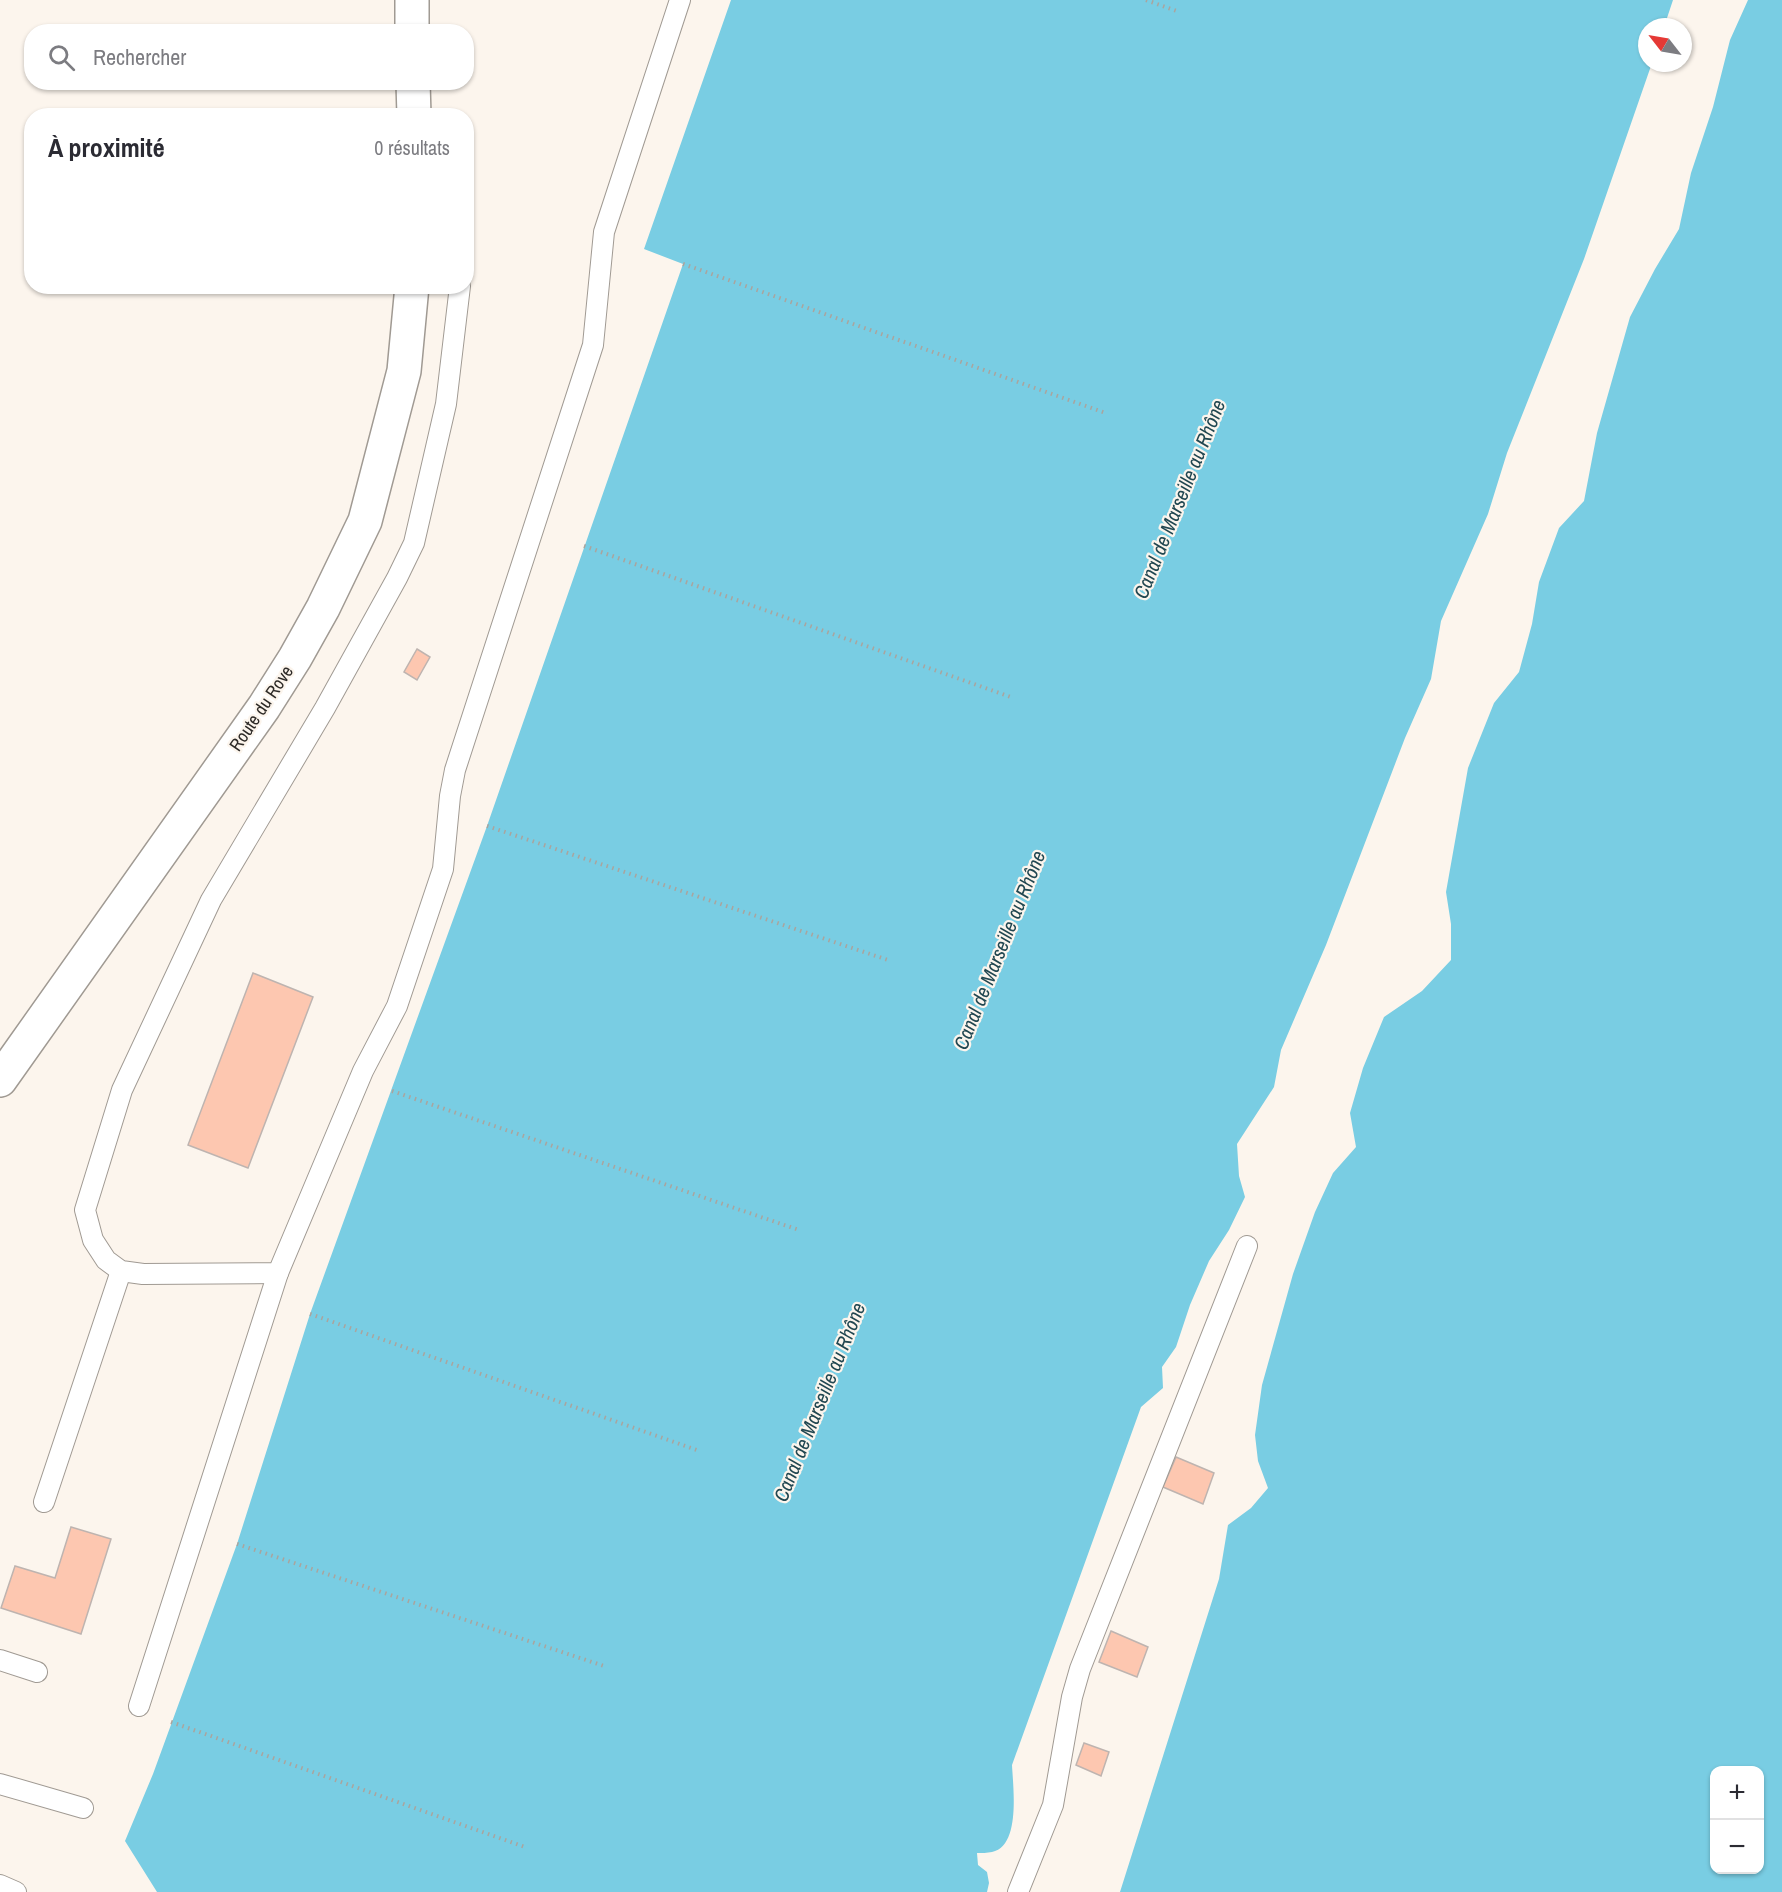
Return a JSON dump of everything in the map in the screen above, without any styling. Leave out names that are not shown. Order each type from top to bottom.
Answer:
[{"type":"main road","points":[[412,0],[412,24]]},
{"type":"main road","points":[[413,90],[414,108]]},
{"type":"main road","name":"Route du Rove","points":[[0,1080],[264,707],[323,608],[364,521],[404,371],[411,294]]},
{"type":"lane","points":[[139,1706],[278,1273],[363,1071],[398,1006],[443,869],[450,796],[455,770],[593,345],[604,232],[680,0]]},
{"type":"lane","points":[[278,1273],[143,1274],[121,1271],[106,1260],[93,1240],[85,1210],[122,1090],[211,900],[325,708],[398,578],[414,543],[446,404],[459,294]]},
{"type":"lane","points":[[1018,1892],[1053,1805],[1072,1697],[1080,1669],[1248,1246]]},
{"type":"lane","points":[[44,1502],[121,1271]]},
{"type":"lane","points":[[0,1660],[37,1672]]},
{"type":"lane","points":[[0,1784],[83,1808]]},
{"type":"lane","points":[[0,1886],[16,1892]]},
{"type":"path","points":[[1146,0],[1177,11]]},
{"type":"path","points":[[683,264],[1106,412]]},
{"type":"path","points":[[584,546],[1011,697]]},
{"type":"path","points":[[487,826],[891,961]]},
{"type":"path","points":[[392,1091],[799,1230]]},
{"type":"path","points":[[310,1314],[698,1450]]},
{"type":"path","points":[[237,1544],[604,1666]]},
{"type":"path","points":[[171,1722],[525,1847]]},
{"type":"water","name":"Canal de Marseille au Rhône","points":[[731,0],[1673,0],[1667,18],[1638,18],[1638,72],[1649,72],[1584,259],[1507,453],[1488,514],[1441,621],[1431,679],[1405,738],[1326,945],[1281,1050],[1274,1087],[1237,1144],[1239,1176],[1245,1197],[1229,1230],[1209,1261],[1190,1305],[1176,1347],[1162,1367],[1163,1388],[1141,1407],[1012,1765],[1014,1801],[1008,1839],[992,1852],[977,1853],[978,1865],[987,1872],[989,1883],[987,1892],[157,1892],[125,1841],[153,1774],[237,1544],[310,1314],[487,826],[683,264],[644,249]]},
{"type":"water","points":[[1748,0],[1782,0],[1782,1892],[1120,1892],[1219,1579],[1228,1525],[1251,1508],[1268,1488],[1258,1461],[1255,1435],[1262,1385],[1293,1274],[1315,1212],[1333,1173],[1356,1147],[1350,1113],[1363,1068],[1384,1017],[1422,991],[1451,960],[1451,924],[1446,892],[1468,768],[1494,703],[1519,672],[1532,624],[1539,582],[1559,528],[1584,501],[1597,433],[1630,317],[1679,229],[1691,173],[1713,107],[1730,40]]},
{"type":"building","points":[[417,649],[430,657],[417,680],[404,672]]},
{"type":"building","points":[[253,973],[313,997],[248,1168],[188,1145]]},
{"type":"building","points":[[1176,1457],[1214,1473],[1203,1504],[1163,1487]]},
{"type":"building","points":[[71,1527],[111,1539],[81,1634],[1,1608],[15,1566],[55,1578]]},
{"type":"building","points":[[1111,1631],[1148,1647],[1137,1677],[1099,1662]]},
{"type":"building","points":[[1084,1743],[1109,1752],[1101,1776],[1076,1765]]}]
